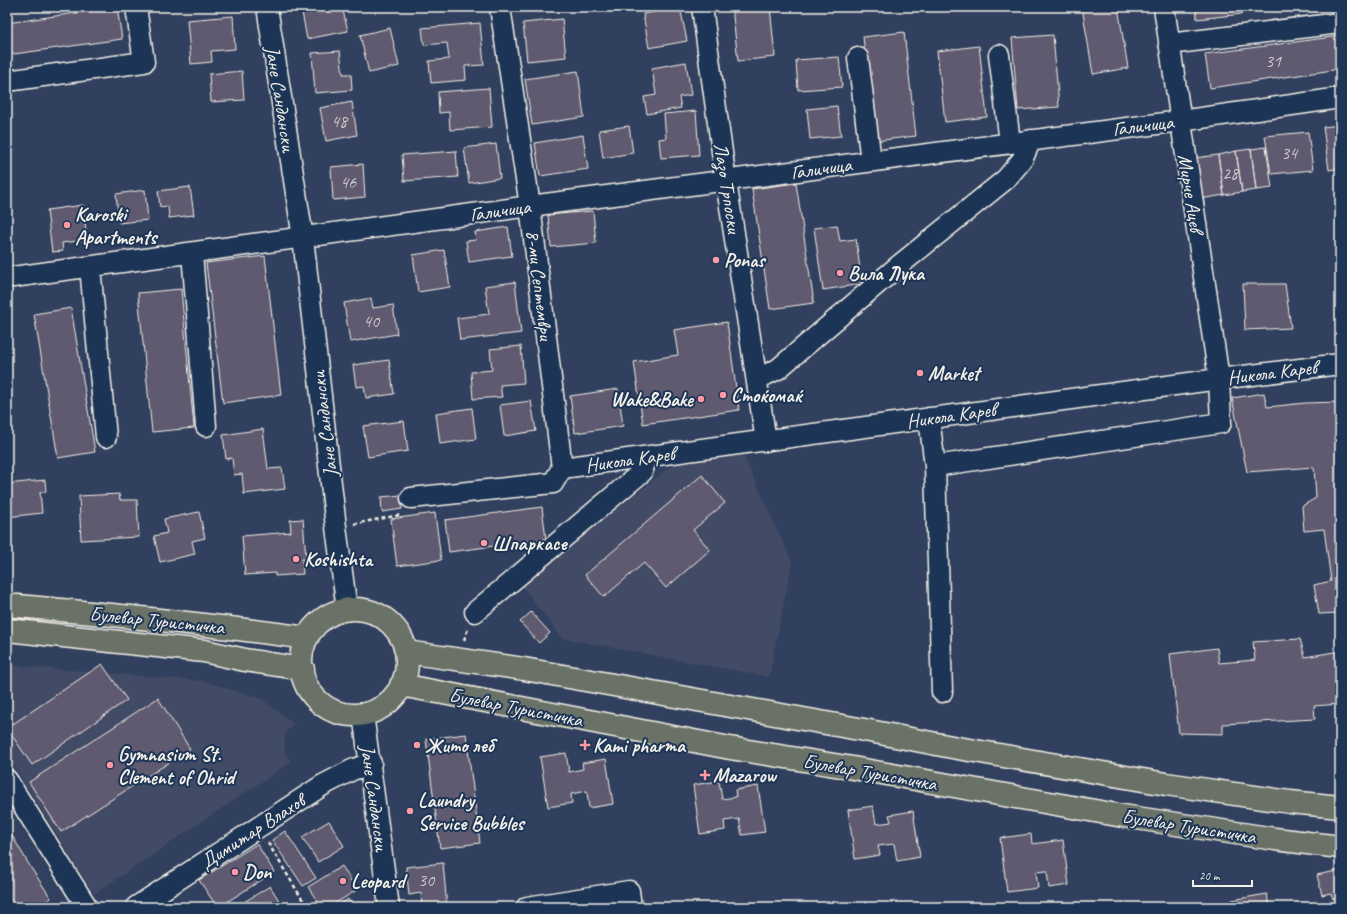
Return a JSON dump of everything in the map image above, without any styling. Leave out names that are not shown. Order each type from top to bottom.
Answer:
[{"type":"main road","name":"Булевар Туристичка","points":[[7,605],[222,627],[307,638]]},
{"type":"main road","points":[[354,608],[375,612],[392,624],[404,641],[408,661],[404,682],[392,699],[375,711],[364,714],[354,715],[334,711],[317,700],[305,682],[302,669],[301,662],[305,642],[317,624],[334,612],[347,610],[354,608]]},
{"type":"main road","name":"Булевар Туристичка","points":[[7,630],[204,650],[245,660],[302,669]]},
{"type":"main road","name":"Булевар Туристичка","points":[[406,652],[532,670],[952,747],[1166,784],[1290,802],[1340,807]]},
{"type":"main road","name":"Булевар Туристичка","points":[[401,685],[730,748],[1115,815],[1275,839],[1340,847]]},
{"type":"street","points":[[7,81],[144,62],[136,7]]},
{"type":"street","name":"Јане Сандански","points":[[267,7],[303,238],[347,610]]},
{"type":"street","name":"8-ми Септември","points":[[500,7],[530,206],[562,468]]},
{"type":"street","name":"Лазо Трпоски","points":[[702,7],[726,181],[766,440]]},
{"type":"street","name":"Мирче Ацев","points":[[935,466],[1222,423],[1219,379],[1164,7]]},
{"type":"street","points":[[1169,44],[1340,23]]},
{"type":"street","points":[[999,55],[1010,142]]},
{"type":"street","points":[[858,58],[871,161]]},
{"type":"street","name":"Галичица","points":[[303,238],[530,206],[1010,142],[1180,121],[1340,98]]},
{"type":"street","points":[[757,379],[778,369],[897,267],[1006,179],[1022,160],[1031,140]]},
{"type":"street","points":[[7,277],[303,238]]},
{"type":"street","points":[[192,253],[206,426]]},
{"type":"street","points":[[90,267],[106,437]]},
{"type":"street","name":"Никола Карев","points":[[562,468],[1340,364]]},
{"type":"street","points":[[929,418],[935,466],[942,692]]},
{"type":"street","points":[[475,612],[642,472],[647,457]]},
{"type":"street","points":[[411,498],[553,483],[562,468]]},
{"type":"street","name":"Јане Сандански","points":[[364,714],[389,907]]},
{"type":"street","name":"Димитар Влахов","points":[[136,907],[323,785],[352,770],[371,763]]},
{"type":"street","points":[[7,780],[87,907]]},
{"type":"street","points":[[527,907],[629,891],[631,907]]},
{"type":"path","points":[[336,527],[402,514],[411,498]]},
{"type":"path","points":[[456,660],[475,612]]},
{"type":"path","points":[[270,846],[307,907]]},
{"type":"shaded area","points":[[739,446],[792,562],[769,677],[562,638],[521,585],[689,452]]},
{"type":"shaded area","points":[[7,665],[202,681],[260,698],[294,724],[286,732],[284,744],[285,753],[291,762],[94,894],[7,755]]},
{"type":"building","points":[[117,7],[122,39],[7,55],[7,23]]},
{"type":"building","points":[[301,7],[342,7],[348,31],[307,39]]},
{"type":"building","points":[[680,7],[687,41],[649,48],[643,14]]},
{"type":"building","points":[[732,7],[770,7],[775,57],[738,61]]},
{"type":"building","points":[[1082,7],[1118,7],[1128,68],[1093,74]]},
{"type":"building","points":[[1196,7],[1241,7],[1242,14],[1197,19]]},
{"type":"building","points":[[233,16],[235,49],[211,51],[212,62],[191,64],[187,20]]},
{"type":"building","points":[[562,19],[566,57],[527,61],[523,23]]},
{"type":"building","points":[[480,23],[484,65],[465,66],[466,80],[431,83],[429,61],[449,59],[447,43],[424,45],[422,28]]},
{"type":"building","points":[[390,28],[399,66],[369,73],[360,35]]},
{"type":"building","points":[[904,32],[916,136],[875,141],[863,37]]},
{"type":"building","points":[[1053,35],[1059,107],[1018,110],[1012,38]]},
{"type":"building","points":[[1340,36],[1340,69],[1210,88],[1205,54]]},
{"type":"building","points":[[979,46],[987,117],[945,122],[937,51]]},
{"type":"building","points":[[340,51],[343,74],[351,74],[352,90],[315,93],[312,53]]},
{"type":"building","points":[[839,57],[842,87],[798,90],[796,60]]},
{"type":"building","points":[[686,62],[691,95],[679,97],[681,108],[647,114],[644,97],[656,95],[652,68]]},
{"type":"building","points":[[242,71],[244,100],[211,102],[209,74]]},
{"type":"building","points":[[578,71],[584,117],[532,125],[525,79]]},
{"type":"building","points":[[489,88],[492,127],[450,130],[449,112],[439,113],[438,92]]},
{"type":"building","points":[[352,102],[357,135],[326,141],[320,108]]},
{"type":"building","points":[[837,106],[841,136],[810,139],[807,109]]},
{"type":"building","points":[[696,111],[699,155],[661,158],[659,139],[666,138],[664,114]]},
{"type":"building","points":[[1340,125],[1340,168],[1329,170],[1323,127]]},
{"type":"building","points":[[629,126],[633,153],[603,158],[599,130]]},
{"type":"building","points":[[1308,132],[1313,170],[1271,174],[1265,136]]},
{"type":"building","points":[[583,135],[588,169],[540,176],[535,143]]},
{"type":"building","points":[[496,144],[500,178],[469,183],[464,148]]},
{"type":"building","points":[[1266,147],[1272,188],[1256,190],[1251,149]]},
{"type":"building","points":[[1251,149],[1256,190],[1242,192],[1236,151]]},
{"type":"building","points":[[456,151],[458,177],[404,181],[402,155]]},
{"type":"building","points":[[1236,151],[1242,192],[1224,195],[1218,155]]},
{"type":"building","points":[[1218,155],[1224,195],[1195,200],[1187,159]]},
{"type":"building","points":[[363,164],[365,197],[333,200],[331,167]]},
{"type":"building","points":[[796,183],[814,303],[770,309],[752,189]]},
{"type":"building","points":[[190,187],[194,215],[169,218],[168,206],[160,207],[158,191]]},
{"type":"building","points":[[145,190],[148,220],[119,223],[116,194]]},
{"type":"building","name":"Karoski Apartments","points":[[83,205],[87,240],[62,243],[63,251],[52,252],[47,210]]},
{"type":"building","points":[[593,211],[596,243],[551,247],[548,215]]},
{"type":"building","points":[[837,225],[840,241],[856,239],[862,284],[823,290],[814,228]]},
{"type":"building","points":[[508,227],[512,256],[469,262],[466,241],[476,240],[475,232]]},
{"type":"building","points":[[444,250],[450,287],[418,292],[413,255]]},
{"type":"building","points":[[265,256],[281,395],[223,403],[206,263]]},
{"type":"building","points":[[515,282],[521,333],[460,340],[457,318],[489,314],[485,286]]},
{"type":"building","points":[[1243,284],[1285,284],[1291,328],[1245,330]]},
{"type":"building","points":[[181,289],[194,428],[152,432],[138,293]]},
{"type":"building","points":[[371,298],[373,308],[393,305],[397,334],[350,342],[344,303]]},
{"type":"building","points":[[71,308],[95,452],[58,458],[34,314]]},
{"type":"building","points":[[727,322],[739,410],[643,424],[634,362],[678,355],[674,330]]},
{"type":"building","points":[[521,346],[524,383],[500,385],[502,397],[473,399],[471,372],[492,370],[490,349]]},
{"type":"building","points":[[389,360],[394,394],[366,398],[364,386],[356,387],[353,365]]},
{"type":"building","points":[[618,389],[623,426],[575,433],[570,396]]},
{"type":"building","points":[[1264,393],[1267,407],[1305,403],[1340,402],[1340,617],[1339,613],[1319,614],[1314,585],[1331,581],[1324,529],[1304,531],[1302,506],[1316,498],[1314,467],[1247,472],[1232,398]]},
{"type":"building","points":[[531,401],[536,431],[504,436],[500,405]]},
{"type":"building","points":[[472,408],[476,439],[440,444],[436,413]]},
{"type":"building","points":[[404,421],[408,451],[368,457],[363,426]]},
{"type":"building","points":[[263,429],[268,469],[282,468],[285,489],[244,494],[242,474],[234,475],[232,458],[226,459],[223,435]]},
{"type":"building","points":[[702,475],[725,503],[693,530],[710,550],[666,588],[644,563],[604,597],[585,575]]},
{"type":"building","points":[[45,480],[46,492],[40,492],[42,513],[7,517],[7,484]]},
{"type":"building","points":[[119,494],[120,500],[137,500],[139,537],[81,540],[79,496]]},
{"type":"building","points":[[401,495],[402,509],[382,512],[381,497]]},
{"type":"building","points":[[542,507],[546,539],[449,552],[445,520]]},
{"type":"building","points":[[199,512],[205,538],[192,541],[195,554],[160,562],[154,536],[167,533],[164,519]]},
{"type":"building","points":[[435,513],[441,560],[397,566],[391,519]]},
{"type":"building","points":[[303,519],[306,559],[302,559],[303,574],[275,576],[275,573],[245,575],[242,536],[291,532],[290,520]]},
{"type":"building","points":[[531,612],[550,633],[539,643],[520,622]]},
{"type":"building","points":[[1300,639],[1305,657],[1340,651],[1340,704],[1314,706],[1315,719],[1223,724],[1223,734],[1179,733],[1170,654],[1217,648],[1219,663],[1255,660],[1253,642]]},
{"type":"building","points":[[102,664],[127,700],[32,765],[7,728]]},
{"type":"building","name":"Gymnasium St. Clement of Ohrid","points":[[158,698],[190,749],[61,832],[29,782]]},
{"type":"building","points":[[466,734],[480,843],[440,848],[426,739]]},
{"type":"building","points":[[566,753],[569,772],[583,769],[582,763],[606,759],[613,804],[589,808],[587,791],[571,794],[572,803],[548,807],[540,757]]},
{"type":"building","points":[[719,781],[722,799],[736,797],[735,790],[758,786],[765,832],[742,835],[739,819],[724,821],[725,830],[700,834],[693,785]]},
{"type":"building","points":[[873,806],[876,824],[891,822],[889,815],[913,811],[920,857],[897,861],[894,844],[878,846],[880,855],[855,859],[848,810]]},
{"type":"building","points":[[329,821],[344,846],[318,862],[302,837]]},
{"type":"building","points":[[7,827],[51,898],[39,907],[7,907]]},
{"type":"building","points":[[285,831],[316,878],[303,886],[272,840]]},
{"type":"building","points":[[1031,834],[1032,844],[1063,840],[1069,885],[1049,888],[1047,871],[1036,872],[1038,888],[1007,892],[1000,838]]},
{"type":"building","points":[[257,844],[274,872],[217,907],[199,880]]},
{"type":"building","points":[[443,863],[447,907],[422,907],[421,893],[409,895],[406,867]]},
{"type":"building","points":[[342,866],[357,890],[329,907],[321,907],[308,887]]},
{"type":"building","points":[[1340,870],[1340,897],[1333,899],[1331,893],[1322,895],[1317,875]]},
{"type":"building","points":[[270,886],[283,907],[236,907]]},
{"type":"building","points":[[1267,894],[1269,907],[1233,907],[1232,900]]},
{"type":"building","points":[[348,899],[353,907],[336,907]]},
{"type":"building","points":[[1197,905],[1197,907],[1182,907]]},
{"type":"place","name":"Karoski Apartments","points":[[67,225]]},
{"type":"place","name":"Ponas","points":[[716,260]]},
{"type":"place","name":"Вила Лука","points":[[840,273]]},
{"type":"place","name":"Market","points":[[920,373]]},
{"type":"place","name":"Стоќомаќ","points":[[723,395]]},
{"type":"place","name":"Wake&Bake","points":[[701,399]]},
{"type":"place","name":"Шпаркасе","points":[[484,543]]},
{"type":"place","name":"Koshishta","points":[[296,559]]},
{"type":"place","name":"Жито леб","points":[[417,745]]},
{"type":"place","name":"Kami pharma","points":[[585,745]]},
{"type":"place","name":"Gymnasium St. Clement of Ohrid","points":[[110,765]]},
{"type":"place","name":"Mazarow","points":[[705,775]]},
{"type":"place","name":"Laundry Service Bubbles","points":[[410,811]]},
{"type":"place","name":"Don","points":[[235,872]]},
{"type":"place","name":"Leopard","points":[[343,881]]}]
